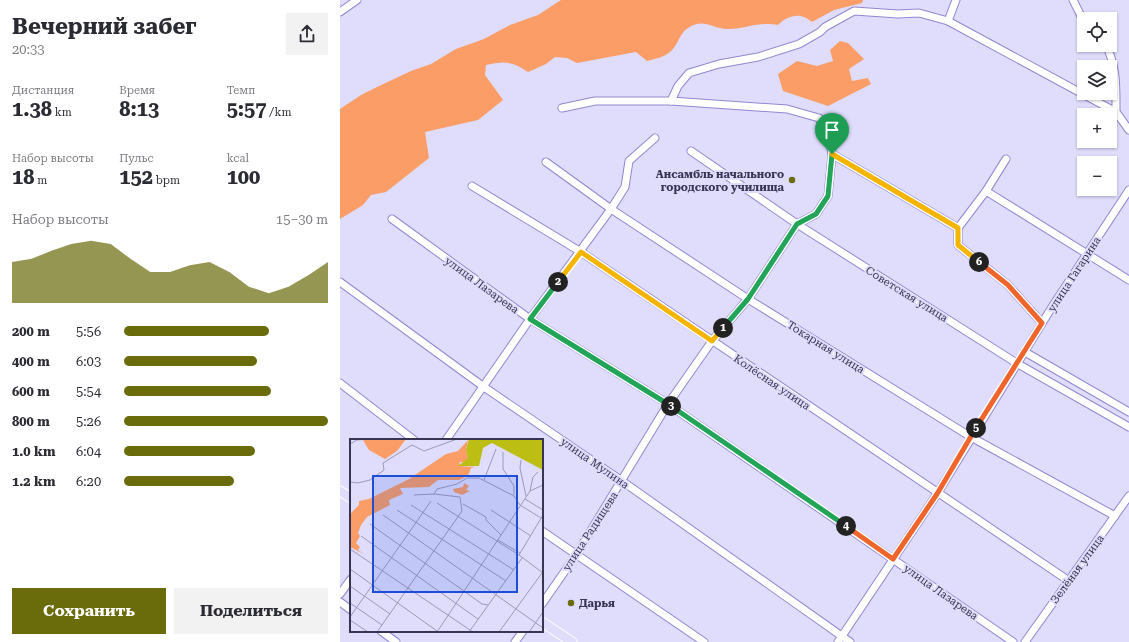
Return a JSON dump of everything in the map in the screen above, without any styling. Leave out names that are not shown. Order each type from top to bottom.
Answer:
[{"type":"main road","points":[[340,491],[350,497]]},
{"type":"main road","points":[[543,623],[572,642]]},
{"type":"street","points":[[340,12],[357,0]]},
{"type":"street","points":[[948,21],[956,0]]},
{"type":"street","points":[[1073,0],[1079,12]]},
{"type":"street","points":[[671,101],[678,86],[689,73],[758,57],[799,44],[820,32],[825,27],[854,11],[898,14],[919,13],[948,21],[1109,108]]},
{"type":"street","points":[[1109,52],[1116,75],[1116,108]]},
{"type":"street","name":"улица Радищева","points":[[543,603],[576,555],[668,404],[712,341],[748,299],[797,224],[816,214],[828,196],[832,154],[829,138],[819,118],[787,109],[671,101],[595,102],[562,108]]},
{"type":"street","points":[[1117,113],[1129,130]]},
{"type":"street","points":[[447,439],[530,319],[612,209],[625,187],[629,161],[655,138]]},
{"type":"street","name":"Советская улица","points":[[691,151],[797,224],[1018,364],[1129,427]]},
{"type":"street","points":[[832,154],[958,228]]},
{"type":"street","points":[[1006,158],[986,191],[958,228],[958,245],[1008,285],[1042,323]]},
{"type":"street","name":"Токарная улица","points":[[546,162],[612,209],[748,299],[971,437],[1115,516]]},
{"type":"street","name":"Колёсная улица","points":[[472,186],[581,252],[937,494],[1069,581]]},
{"type":"street","name":"улица Гагарина","points":[[840,639],[937,494],[1042,323],[1129,190]]},
{"type":"street","points":[[986,191],[1129,280]]},
{"type":"street","name":"улица Лазарева","points":[[392,218],[530,319],[668,404],[1013,642]]},
{"type":"street","name":"улица Мулина","points":[[340,282],[484,387],[622,481],[840,639],[850,642]]},
{"type":"street","points":[[1025,352],[1129,412]]},
{"type":"street","points":[[340,383],[413,439]]},
{"type":"street","name":"Зелёная улица","points":[[1025,642],[1129,496]]},
{"type":"street","points":[[543,532],[704,642]]},
{"type":"street","points":[[340,594],[350,580]]},
{"type":"street","points":[[340,602],[350,609]]},
{"type":"street","points":[[382,632],[396,642]]},
{"type":"street","points":[[515,642],[522,632]]},
{"type":"shaded area","points":[[561,0],[863,0],[862,3],[834,10],[812,22],[803,17],[795,16],[786,19],[778,25],[763,24],[726,29],[707,24],[694,25],[688,28],[680,36],[672,50],[661,57],[647,61],[636,52],[577,63],[567,58],[555,57],[546,64],[528,72],[508,63],[486,65],[485,75],[503,100],[478,120],[425,132],[429,158],[386,192],[371,195],[363,205],[340,219],[340,109],[361,95],[377,87],[411,71],[431,64],[456,49],[484,39],[510,25],[538,15]]},
{"type":"shaded area","points":[[840,41],[848,43],[864,59],[849,69],[852,81],[868,78],[871,84],[828,106],[783,91],[778,74],[797,61],[817,66],[833,61],[830,50]]},
{"type":"place","name":"Ансамбль начального городского училища","points":[[792,180]]},
{"type":"place","name":"Дарья","points":[[571,603]]},
{"type":"route","points":[[832,154],[958,228],[958,245],[1008,285],[1042,323],[937,494],[893,559],[668,404],[530,319],[581,252],[712,341],[748,299],[797,224],[816,214],[828,196],[832,154]]}]
